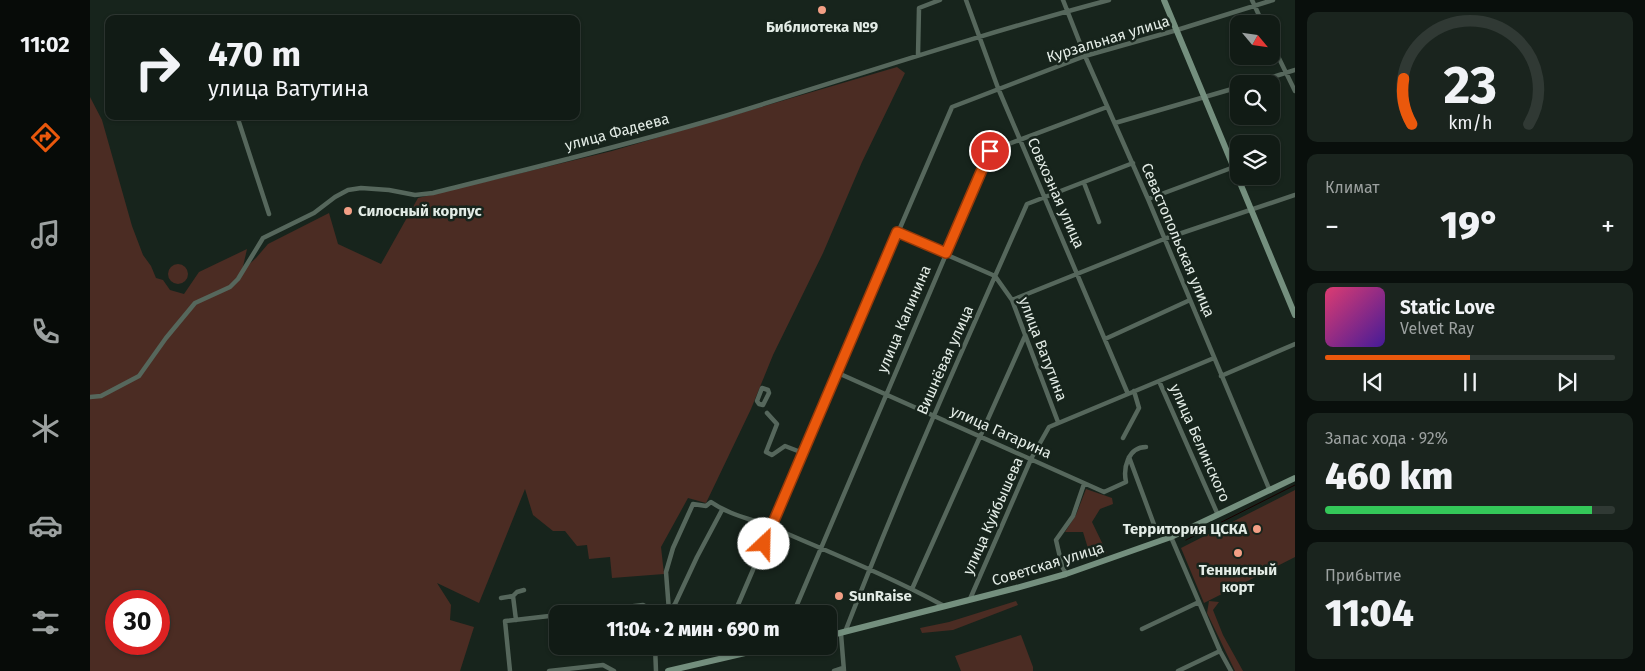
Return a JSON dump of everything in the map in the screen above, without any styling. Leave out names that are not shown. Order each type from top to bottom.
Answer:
[{"type":"street","points":[[918,55],[919,8],[940,0]]},
{"type":"street","name":"Совхозная улица","points":[[966,0],[998,88],[1128,394]]},
{"type":"street","name":"Севастопольская улица","points":[[1063,0],[1270,491]]},
{"type":"street","points":[[980,37],[1109,0]]},
{"type":"street","points":[[1164,0],[1230,158]]},
{"type":"street","points":[[1252,0],[1258,15]]},
{"type":"street","name":"Курзальная улица","points":[[897,232],[952,107],[1085,56],[1273,0]]},
{"type":"street","name":"улица Фадеева","points":[[90,397],[101,396],[139,376],[166,338],[195,303],[230,287],[238,279],[263,238],[314,213],[348,190],[361,188],[389,190],[414,195],[433,193],[619,146],[980,37]]},
{"type":"street","points":[[1280,61],[1295,91]]},
{"type":"street","points":[[1279,75],[1295,70]]},
{"type":"street","points":[[1115,123],[1230,90]]},
{"type":"street","name":"улица Калинина","points":[[797,605],[990,151],[1108,107]]},
{"type":"street","points":[[238,120],[269,214]]},
{"type":"street","name":"Вишнёвая улица","points":[[843,633],[934,415],[1027,204],[1133,164]]},
{"type":"street","points":[[1148,199],[1230,168]]},
{"type":"street","points":[[1084,183],[1099,222]]},
{"type":"street","points":[[1242,185],[1295,314]]},
{"type":"street","points":[[1012,300],[1164,239],[1295,195]]},
{"type":"street","points":[[738,605],[897,232]]},
{"type":"street","name":"улица Ватутина","points":[[897,232],[995,276],[1002,283],[1012,300],[1058,422]]},
{"type":"street","points":[[1105,339],[1190,300]]},
{"type":"street","points":[[912,589],[1025,336]]},
{"type":"street","points":[[1221,376],[1295,344]]},
{"type":"street","points":[[1058,422],[1214,358]]},
{"type":"street","name":"улица Гагарина","points":[[838,373],[1104,492],[1126,482],[1124,470],[1129,457]]},
{"type":"street","name":"улица Белинского","points":[[1159,381],[1218,514]]},
{"type":"street","points":[[1123,438],[1139,408],[1134,391]]},
{"type":"street","points":[[767,413],[777,424],[766,452],[772,455],[785,446],[804,453]]},
{"type":"street","name":"улица Куйбышева","points":[[970,599],[1031,459],[1049,427],[1058,422]]},
{"type":"street","points":[[1146,448],[1142,447],[1133,452],[1129,457],[1156,530]]},
{"type":"street","name":"Советская улица","points":[[837,634],[1066,574],[1171,537],[1295,478]]},
{"type":"street","points":[[1066,574],[1056,540],[1073,516],[1084,484]]},
{"type":"street","points":[[668,605],[666,572],[673,548],[693,504],[706,506],[711,502],[722,510],[772,527],[870,569],[944,606]]},
{"type":"street","points":[[674,605],[722,510]]},
{"type":"street","points":[[1171,537],[1220,651],[1231,671]]},
{"type":"street","points":[[500,598],[513,596],[517,592],[524,590]]},
{"type":"street","points":[[513,596],[516,620]]},
{"type":"street","points":[[1142,628],[1199,602]]},
{"type":"street","points":[[510,671],[505,621],[549,616]]},
{"type":"street","points":[[834,671],[843,670],[843,633]]},
{"type":"street","points":[[1178,671],[1220,651]]},
{"type":"street","points":[[655,655],[656,671]]},
{"type":"street","points":[[668,671],[733,655]]},
{"type":"street","points":[[549,671],[603,665],[614,671]]},
{"type":"shaded area","points":[[897,67],[905,73],[862,162],[823,253],[773,355],[751,409],[706,503],[688,498],[661,547],[664,574],[612,578],[610,557],[589,559],[587,545],[577,546],[565,531],[553,531],[533,515],[525,489],[479,603],[437,583],[451,605],[450,620],[474,627],[460,671],[90,671],[90,97],[102,120],[132,226],[143,255],[151,266],[156,278],[163,280],[170,290],[184,294],[199,272],[247,249],[242,271],[268,244],[329,213],[338,244],[381,264],[418,198],[612,151]]},
{"type":"shaded area","points":[[174,264],[182,264],[188,270],[188,278],[182,284],[174,284],[168,278],[168,270]]},
{"type":"shaded area","points":[[1086,489],[1112,498],[1113,504],[1100,509],[1092,522],[1107,553],[1091,558],[1083,532],[1065,532],[1076,515]]},
{"type":"shaded area","name":"Территория ЦСКА","points":[[1295,490],[1295,557],[1204,603],[1181,548]]},
{"type":"shaded area","points":[[1016,601],[1018,605],[953,630],[922,633],[920,628],[949,622]]},
{"type":"shaded area","points":[[1209,601],[1219,602],[1213,610],[1223,635],[1243,671],[1235,671],[1207,613]]},
{"type":"shaded area","points":[[1021,635],[1033,671],[961,671],[955,656]]},
{"type":"waterway","points":[[1186,540],[1295,485]]},
{"type":"place","name":"Библиотека №9","points":[[822,10]]},
{"type":"place","name":"Силосный корпус","points":[[348,211]]},
{"type":"place","name":"Территория ЦСКА","points":[[1257,529]]},
{"type":"place","name":"Теннисный корт","points":[[1238,553]]},
{"type":"place","name":"SunRaise","points":[[839,596]]},
{"type":"route","points":[[764,544],[897,232],[946,253],[990,151]]}]
